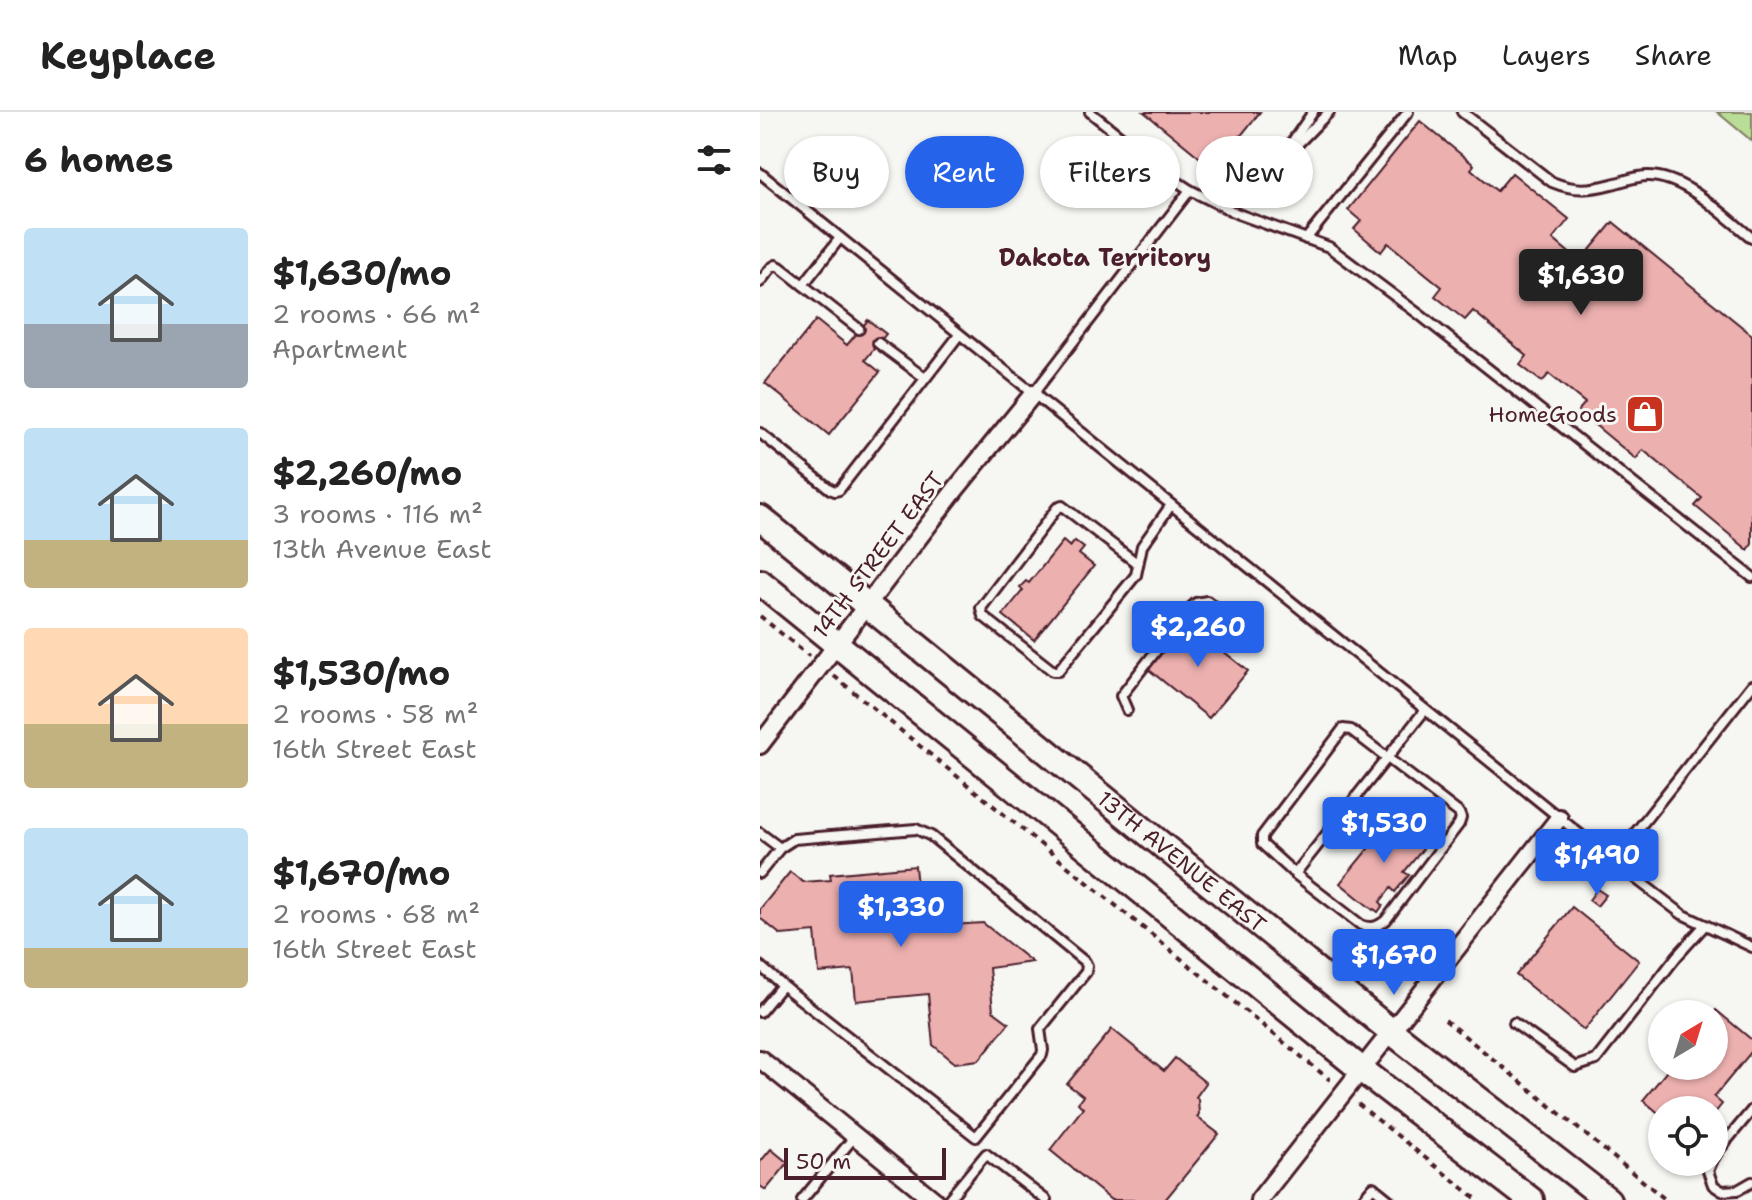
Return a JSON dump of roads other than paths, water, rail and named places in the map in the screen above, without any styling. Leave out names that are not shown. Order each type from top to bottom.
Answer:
[{"type":"main road","name":"13TH AVENUE EAST","points":[[760,518],[1392,1032],[1608,1200]]},
{"type":"main road","points":[[760,582],[1362,1070],[1531,1200]]},
{"type":"street","name":"14TH STREET EAST","points":[[760,745],[955,490],[1033,394]]},
{"type":"street","points":[[1259,1200],[1559,818]]},
{"type":"street","points":[[760,1059],[934,1200]]},
{"type":"lane","points":[[1090,112],[1190,190],[1238,214],[1329,247],[1752,577]]},
{"type":"lane","points":[[1313,112],[1279,163],[1329,112]]},
{"type":"lane","points":[[1306,239],[1408,112]]},
{"type":"lane","points":[[1462,112],[1552,182],[1568,189],[1611,185],[1651,175],[1688,187],[1752,238]]},
{"type":"lane","points":[[760,173],[1613,861],[1682,914],[1752,947]]},
{"type":"lane","points":[[1033,394],[1190,190]]},
{"type":"lane","points":[[803,285],[840,238]]},
{"type":"lane","points":[[760,282],[776,265],[859,329]]},
{"type":"lane","points":[[760,433],[835,491],[839,490],[959,335]]},
{"type":"lane","points":[[878,343],[925,378]]},
{"type":"lane","points":[[1138,564],[1062,506],[1057,508],[981,608],[983,616],[1053,671],[1058,671],[1136,575],[1142,546],[1171,505]]},
{"type":"lane","points":[[1127,710],[1121,696],[1196,603],[1207,601],[1241,628]]},
{"type":"lane","points":[[1613,861],[1752,685]]},
{"type":"lane","points":[[1295,874],[1425,710]]},
{"type":"lane","points":[[1343,729],[1351,730],[1387,758],[1459,813],[1461,818],[1386,920],[1381,925],[1368,928],[1295,874],[1262,844],[1262,836],[1343,729]]},
{"type":"lane","points":[[760,873],[780,848],[794,839],[916,829],[931,836],[1085,962],[1086,972],[1040,1029],[1042,1055],[976,1137]]},
{"type":"lane","points":[[760,833],[780,848]]},
{"type":"lane","points":[[1514,1023],[1575,1067],[1596,1060],[1705,925]]},
{"type":"lane","points":[[760,966],[976,1137],[986,1154],[1046,1200]]},
{"type":"lane","points":[[760,1012],[782,985]]},
{"type":"lane","points":[[1728,1139],[1752,1110]]},
{"type":"lane","points":[[802,1200],[855,1136]]},
{"type":"lane","points":[[948,1200],[986,1154]]},
{"type":"lane","points":[[1710,1176],[1713,1185],[1722,1191],[1738,1190],[1752,1182]]},
{"type":"lane","points":[[1362,1200],[1373,1187],[1389,1200]]},
{"type":"place","name":"HomeGoods","points":[[1645,414]]},
{"type":"district","name":"Dakota Territory","points":[[1105,258]]}]
